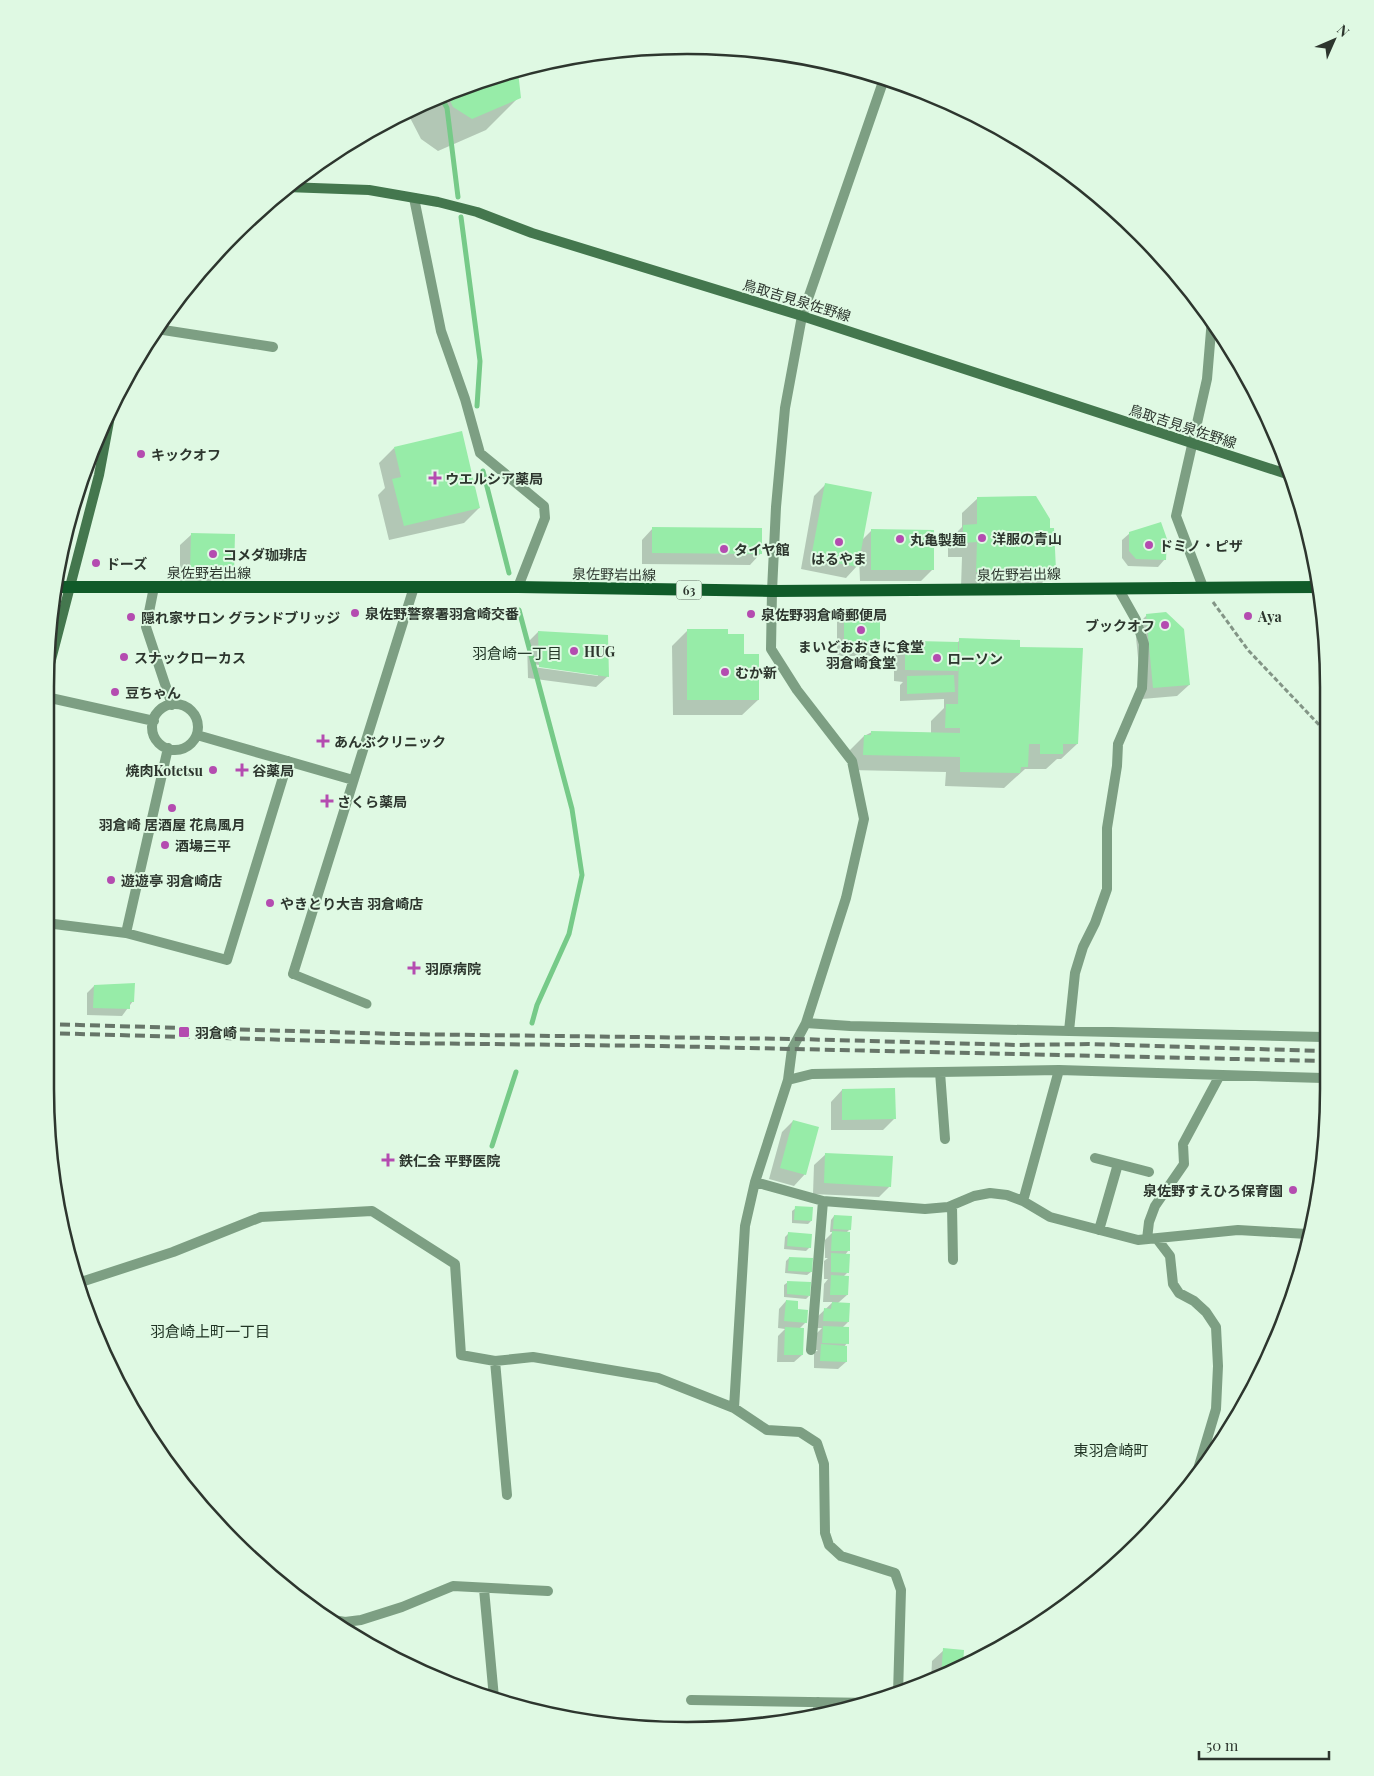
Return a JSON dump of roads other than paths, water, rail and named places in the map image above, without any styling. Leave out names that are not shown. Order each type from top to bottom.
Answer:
[{"type":"main road","name":"鳥取吉見泉佐野線","points":[[299,187],[369,190],[477,212],[532,233],[802,316],[1283,473]]},
{"type":"main road","points":[[57,621],[64,587],[99,475],[106,435]]},
{"type":"main road","name":"泉佐野岩出線","points":[[64,587],[518,587],[772,591],[1312,587]]},
{"type":"street","points":[[734,1408],[745,1226],[755,1182],[788,1080],[792,1048],[806,1023],[846,898],[864,818],[852,761],[797,690],[772,649],[772,591],[776,508],[785,408],[802,316],[882,84]]},
{"type":"street","points":[[414,198],[442,331],[466,399],[480,453],[544,506],[545,518],[518,587]]},
{"type":"street","points":[[164,330],[273,347]]},
{"type":"street","points":[[1202,587],[1176,516],[1207,379],[1211,331]]},
{"type":"street","points":[[154,587],[146,628],[172,705]]},
{"type":"street","points":[[293,974],[414,587]]},
{"type":"street","points":[[1069,1031],[1075,973],[1083,947],[1095,923],[1107,889],[1107,828],[1117,766],[1118,744],[1142,688],[1144,644],[1136,620],[1118,588]]},
{"type":"street","points":[[54,700],[154,721]]},
{"type":"street","points":[[172,705],[180,705],[193,713],[198,727],[197,735],[188,746],[175,750],[168,748],[156,740],[154,721],[158,712],[172,705]]},
{"type":"street","points":[[197,735],[354,780]]},
{"type":"street","points":[[126,932],[168,748]]},
{"type":"street","points":[[54,924],[126,932],[227,960],[288,761]]},
{"type":"street","points":[[806,1023],[850,1026],[1320,1037]]},
{"type":"street","points":[[788,1080],[812,1074],[1059,1070],[1320,1078]]},
{"type":"street","points":[[1023,1201],[1059,1070]]},
{"type":"street","points":[[940,1072],[945,1139]]},
{"type":"street","points":[[1208,1449],[1216,1409],[1218,1366],[1216,1327],[1206,1312],[1194,1301],[1179,1293],[1173,1284],[1170,1256],[1152,1239],[1149,1222],[1155,1206],[1184,1164],[1183,1144],[1220,1075]]},
{"type":"street","points":[[1095,1158],[1149,1172]]},
{"type":"street","points":[[1099,1230],[1118,1164]]},
{"type":"street","points":[[755,1182],[823,1201],[926,1209],[952,1206],[974,1196],[990,1193],[1007,1195],[1023,1201],[1050,1217],[1138,1240],[1238,1230],[1303,1234]]},
{"type":"street","points":[[810,1350],[823,1201]]},
{"type":"street","points":[[952,1206],[953,1260]]},
{"type":"street","points":[[83,1281],[173,1252],[261,1217],[372,1211],[455,1264],[461,1355],[495,1361],[533,1357],[658,1378],[734,1408],[767,1430],[800,1432],[817,1443],[824,1464],[825,1533],[829,1545],[841,1556],[895,1573],[901,1590],[898,1686]]},
{"type":"street","points":[[495,1361],[507,1495]]},
{"type":"street","points":[[345,1622],[361,1620],[402,1607],[453,1586],[548,1591]]},
{"type":"street","points":[[484,1589],[493,1692]]},
{"type":"street","points":[[691,1700],[844,1702]]},
{"type":"street","points":[[818,1702],[818,1708]]},
{"type":"lane","points":[[293,974],[367,1004]]},
{"type":"waterway","points":[[444,102],[447,108],[458,197]]},
{"type":"waterway","points":[[461,217],[480,361],[477,406]]},
{"type":"waterway","points":[[483,471],[509,573]]},
{"type":"waterway","points":[[519,610],[572,809],[582,875],[569,934],[537,1005],[532,1023]]},
{"type":"waterway","points":[[492,1146],[516,1072]]},
{"type":"railway","points":[[54,1024],[397,1034],[796,1039],[1019,1045],[1089,1044],[1320,1051]]},
{"type":"railway","points":[[54,1033],[398,1043],[662,1046],[1320,1061]]},
{"type":"place","name":"キックオフ","points":[[141,454]]},
{"type":"place","name":"ウエルシア薬局","points":[[435,478]]},
{"type":"place","name":"洋服の青山","points":[[982,538]]},
{"type":"place","name":"丸亀製麺","points":[[900,539]]},
{"type":"place","name":"はるやま","points":[[839,542]]},
{"type":"place","name":"ドミノ・ピザ","points":[[1149,545]]},
{"type":"place","name":"タイヤ館","points":[[724,549]]},
{"type":"place","name":"コメダ珈琲店","points":[[213,554]]},
{"type":"place","name":"ドーズ","points":[[96,563]]},
{"type":"place","name":"泉佐野警察署羽倉崎交番","points":[[355,613]]},
{"type":"place","name":"泉佐野羽倉崎郵便局","points":[[751,614]]},
{"type":"place","name":"Aya","points":[[1248,616]]},
{"type":"place","name":"隠れ家サロン グランドブリッジ","points":[[131,617]]},
{"type":"place","name":"ブックオフ","points":[[1165,625]]},
{"type":"place","name":"まいどおおきに食堂 羽倉崎食堂","points":[[861,630]]},
{"type":"place","name":"HUG","points":[[574,651]]},
{"type":"place","name":"スナックローカス","points":[[124,657]]},
{"type":"place","name":"ローソン","points":[[937,658]]},
{"type":"place","name":"むか新","points":[[725,672]]},
{"type":"place","name":"豆ちゃん","points":[[115,692]]},
{"type":"place","name":"あんぶクリニック","points":[[323,741]]},
{"type":"place","name":"焼肉Kotetsu","points":[[213,770]]},
{"type":"place","name":"谷薬局","points":[[242,770]]},
{"type":"place","name":"さくら薬局","points":[[327,801]]},
{"type":"place","name":"羽倉崎 居酒屋 花鳥風月","points":[[172,808]]},
{"type":"place","name":"酒場三平","points":[[165,845]]},
{"type":"place","name":"遊遊亭 羽倉崎店","points":[[111,880]]},
{"type":"place","name":"やきとり大吉 羽倉崎店","points":[[270,903]]},
{"type":"place","name":"羽原病院","points":[[414,968]]},
{"type":"place","name":"羽倉崎","points":[[184,1032]]},
{"type":"place","name":"鉄仁会 平野医院","points":[[388,1160]]},
{"type":"place","name":"泉佐野すえひろ保育園","points":[[1293,1190]]},
{"type":"district","name":"羽倉崎一丁目","points":[[517,653]]},
{"type":"district","name":"羽倉崎上町一丁目","points":[[210,1331]]},
{"type":"district","name":"東羽倉崎町","points":[[1111,1450]]}]
